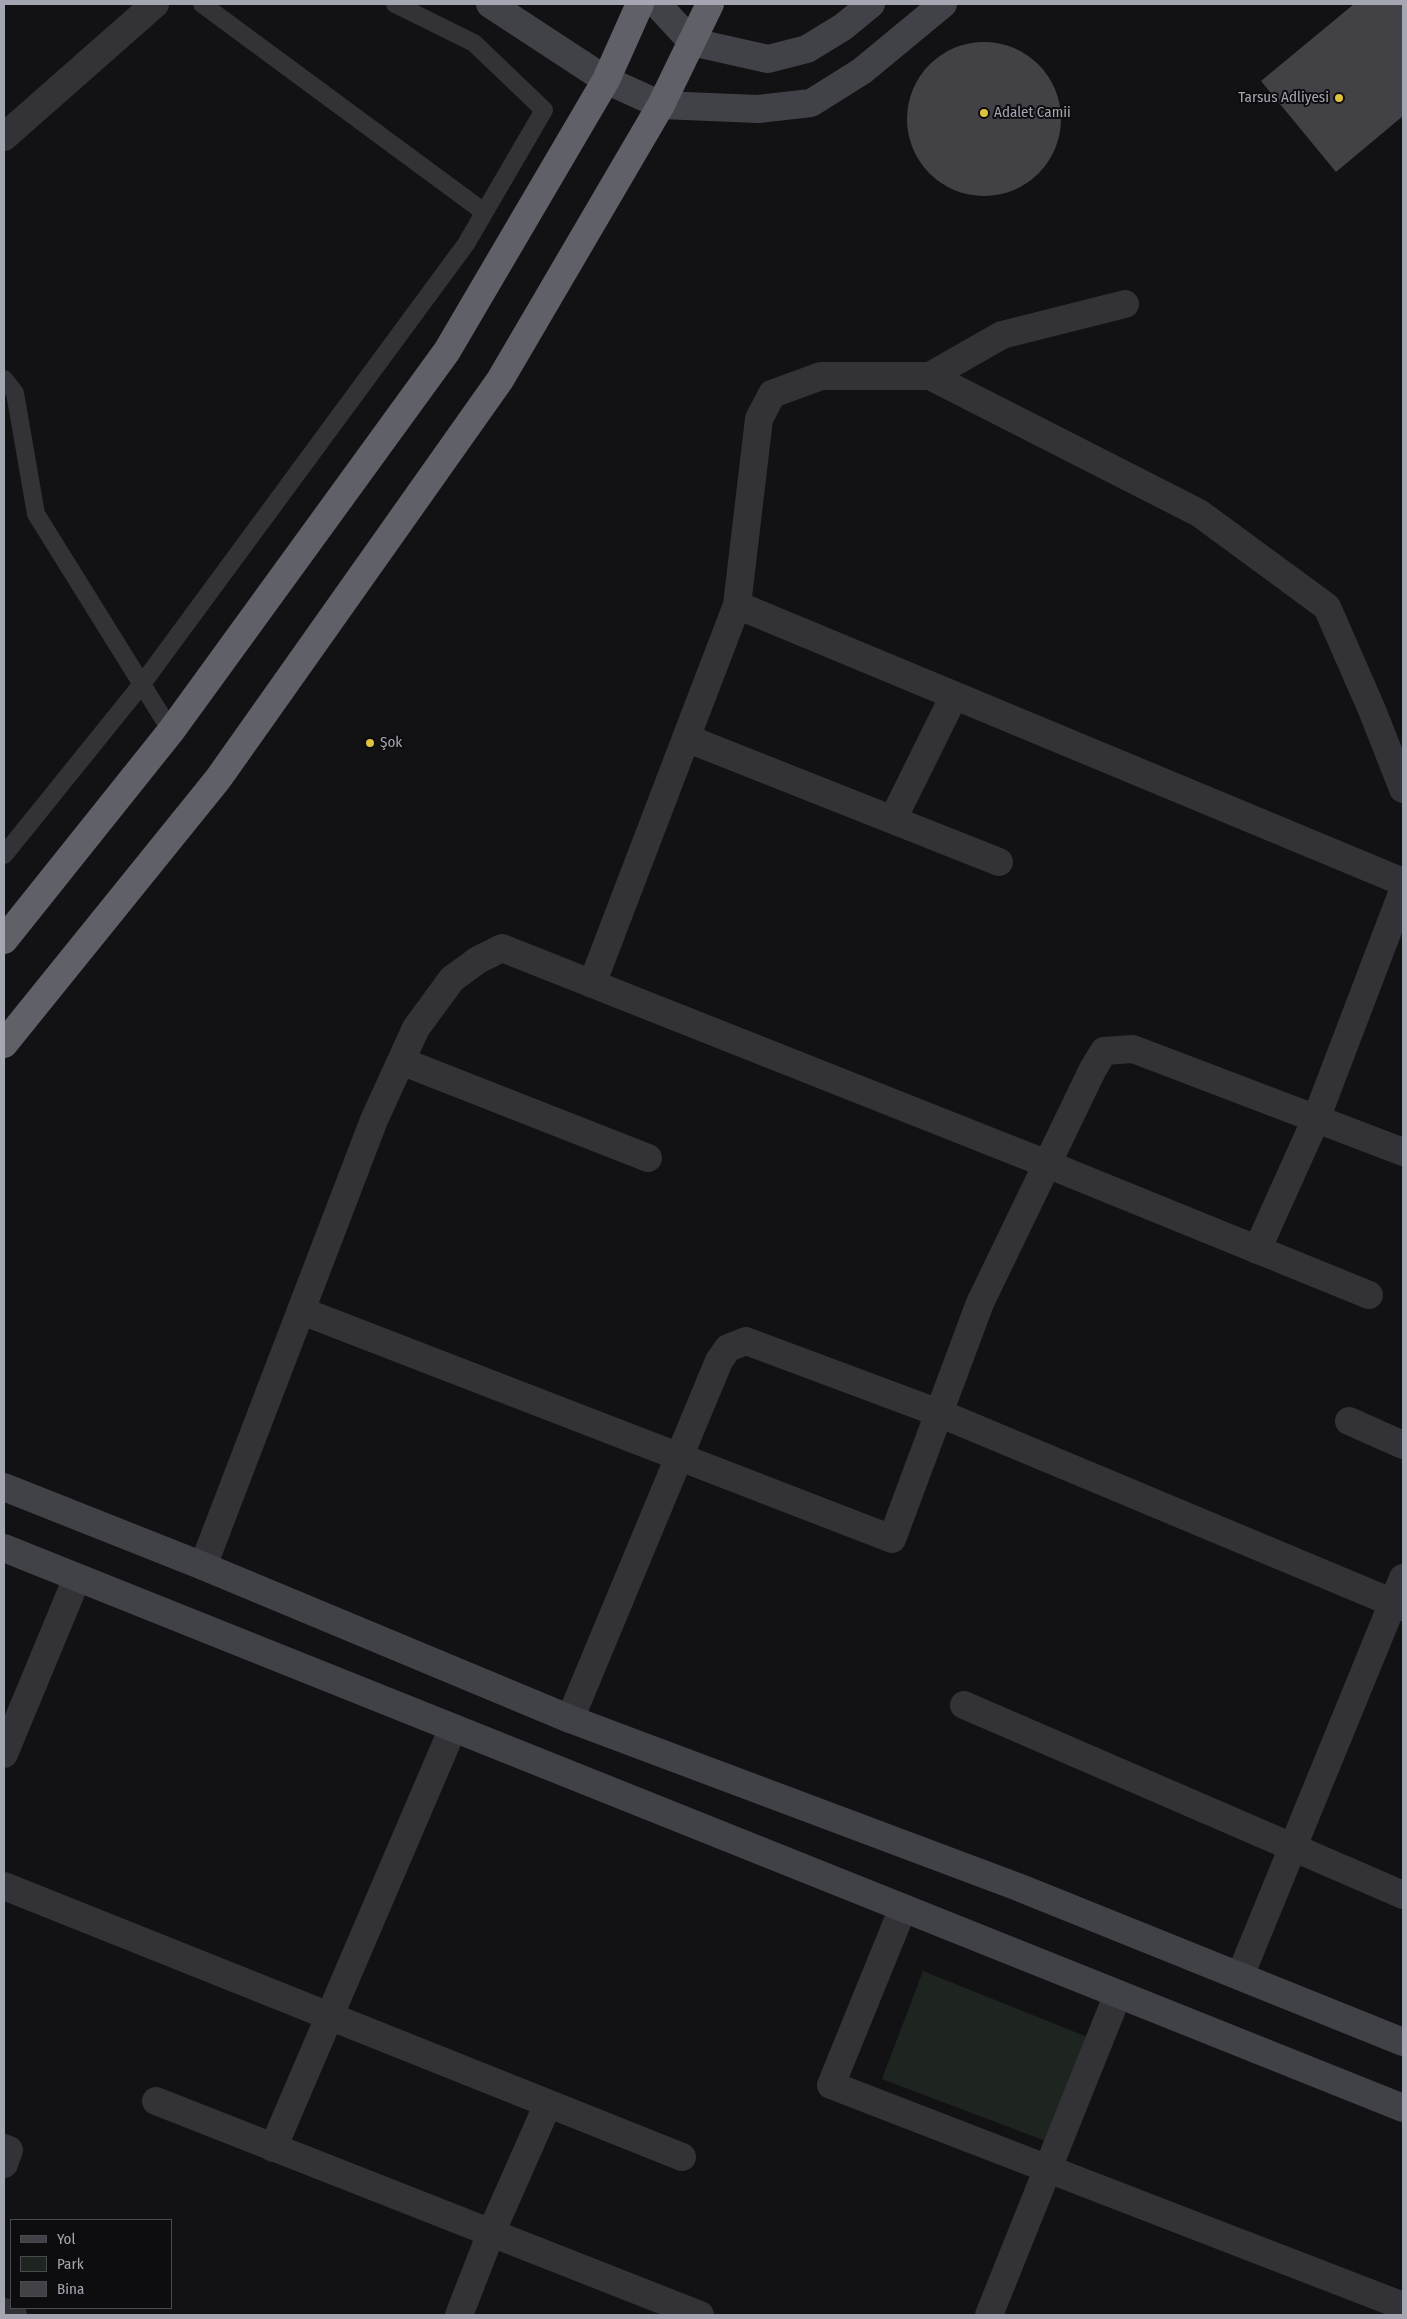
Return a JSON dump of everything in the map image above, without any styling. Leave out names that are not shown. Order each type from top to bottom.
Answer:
[{"type":"highway","points":[[4,940],[171,731],[448,351],[606,80],[640,4]]},
{"type":"highway","points":[[4,1044],[218,779],[500,380],[661,105],[710,4]]},
{"type":"street","points":[[4,137],[155,4]]},
{"type":"street","points":[[490,4],[606,80],[661,105],[758,109],[811,103],[862,71],[943,4]]},
{"type":"street","points":[[657,4],[692,42],[768,59],[807,49],[843,27],[871,4]]},
{"type":"street","points":[[930,376],[1002,335],[1125,304]]},
{"type":"street","points":[[592,984],[737,605],[759,419],[772,394],[822,376],[930,376],[1199,513],[1327,607],[1372,710],[1403,789]]},
{"type":"street","points":[[737,605],[1403,882]]},
{"type":"street","points":[[893,819],[954,696]]},
{"type":"street","points":[[686,738],[999,862]]},
{"type":"street","points":[[1257,1250],[1316,1119],[1403,891]]},
{"type":"street","points":[[203,1566],[302,1312],[374,1120],[416,1028],[452,979],[478,960],[502,948],[1047,1164],[1369,1295]]},
{"type":"street","points":[[302,1312],[892,1540],[980,1303],[1093,1068],[1104,1051],[1133,1049],[1403,1152]]},
{"type":"street","points":[[401,1061],[648,1158]]},
{"type":"street","points":[[570,1719],[677,1456],[719,1361],[728,1348],[746,1340],[939,1414],[1400,1596],[1240,1976]]},
{"type":"street","points":[[1349,1421],[1403,1444]]},
{"type":"street","points":[[4,1487],[203,1566],[570,1719],[1018,1887],[1403,2042]]},
{"type":"street","points":[[4,1548],[1403,2108]]},
{"type":"street","points":[[4,1754],[78,1578]]},
{"type":"street","points":[[964,1705],[1403,1895]]},
{"type":"street","points":[[273,2148],[453,1728]]},
{"type":"street","points":[[4,1886],[682,2157]]},
{"type":"street","points":[[903,1908],[831,2085],[1403,2306]]},
{"type":"street","points":[[989,2315],[1118,1994]]},
{"type":"street","points":[[156,2101],[700,2315]]},
{"type":"street","points":[[459,2315],[491,2233],[548,2104]]},
{"type":"street","points":[[4,2148],[9,2150],[4,2164]]},
{"type":"street","points":[[4,2312],[13,2315]]},
{"type":"lane","points":[[202,4],[484,212]]},
{"type":"lane","points":[[4,855],[142,684],[466,244],[544,110],[474,43],[395,4]]},
{"type":"lane","points":[[4,379],[15,393],[36,514],[171,731]]},
{"type":"green space","points":[[923,1971],[1090,2038],[1048,2142],[882,2079]]},
{"type":"building","name":"Tarsus Adliyesi","points":[[1354,4],[1403,4],[1403,116],[1336,172],[1261,81]]},
{"type":"building","name":"Adalet Camii","points":[[984,42],[999,43],[1014,48],[1039,64],[1055,89],[1060,104],[1060,134],[1055,149],[1039,174],[1014,190],[999,195],[984,196],[969,195],[954,190],[929,174],[913,149],[908,134],[907,119],[908,104],[913,89],[929,64],[954,48],[969,43]]},
{"type":"place","name":"Tarsus Adliyesi","points":[[1339,98]]},
{"type":"place","name":"Adalet Camii","points":[[984,113]]},
{"type":"place","name":"Şok","points":[[370,743]]}]
